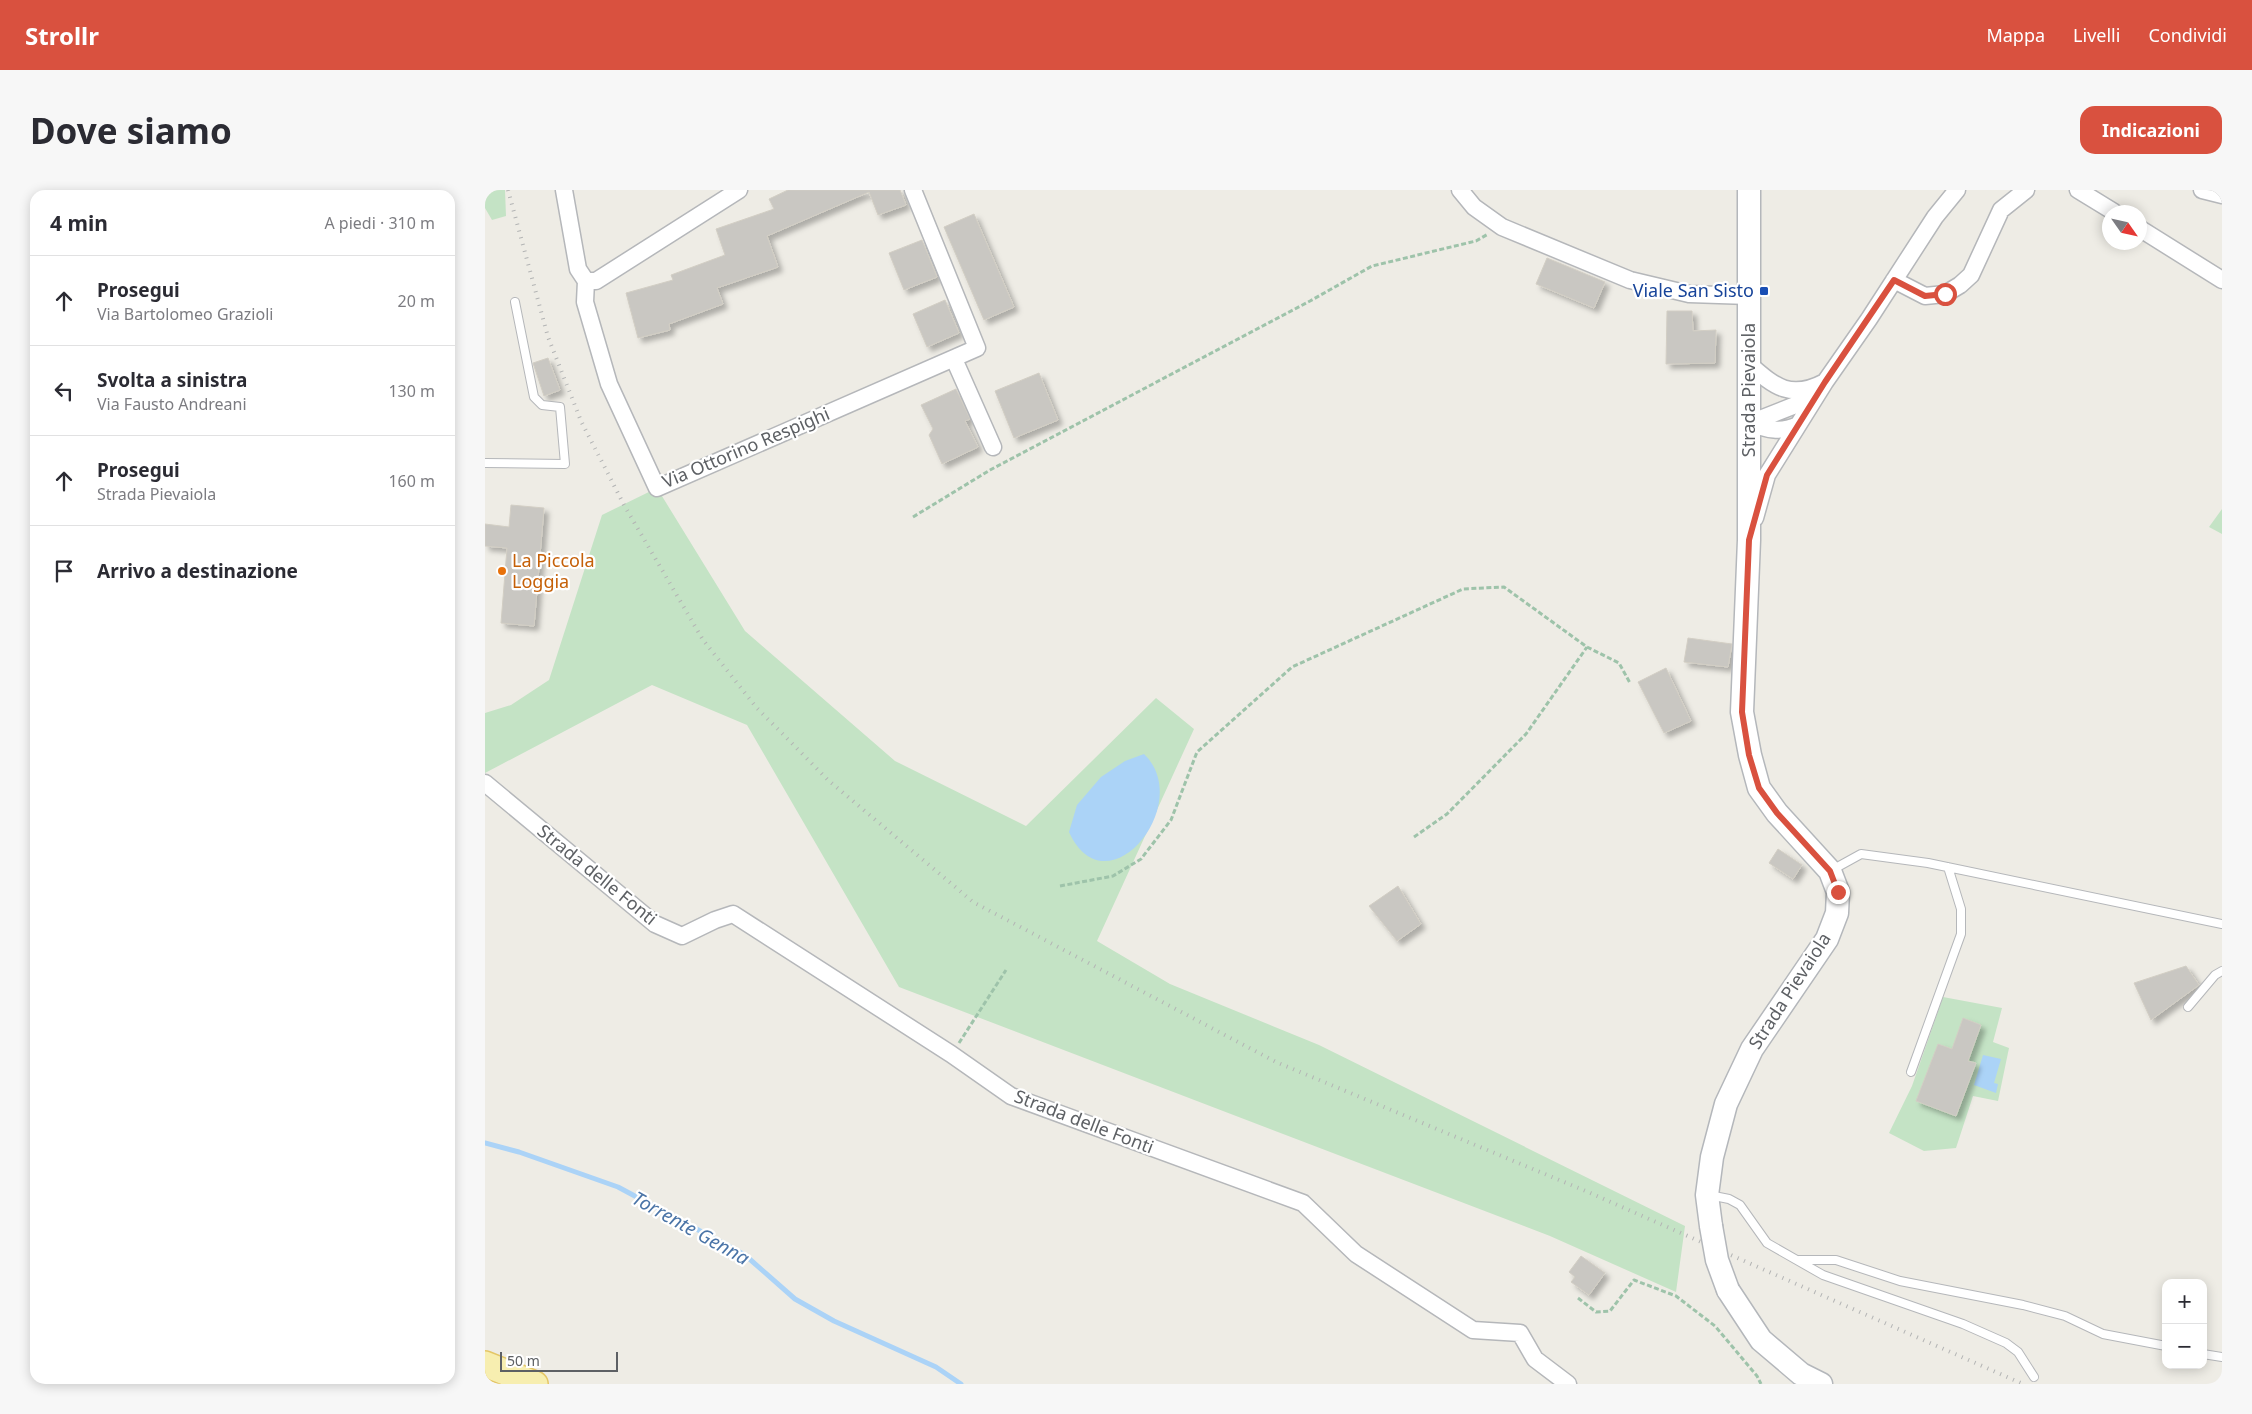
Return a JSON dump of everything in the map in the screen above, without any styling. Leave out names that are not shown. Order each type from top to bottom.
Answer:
[{"type":"main road","points":[[489,1364],[535,1384]]},
{"type":"street","points":[[564,190],[578,269],[586,281],[596,281],[739,190]]},
{"type":"street","name":"Via Ottorino Respighi","points":[[586,281],[585,302],[609,384],[657,488],[977,348],[913,190]]},
{"type":"street","points":[[1460,190],[1475,207],[1502,227],[1630,280],[1689,294],[1749,296],[1749,190]]},
{"type":"street","points":[[1749,540],[1767,475],[1825,382],[1935,217],[1957,190]]},
{"type":"street","points":[[1894,280],[1925,296],[1945,294],[1960,285],[1971,275],[2001,210],[2026,190]]},
{"type":"street","points":[[2078,190],[2103,205]]},
{"type":"street","points":[[2201,190],[2222,196]]},
{"type":"street","points":[[2147,233],[2222,280]]},
{"type":"street","name":"Strada Pievaiola","points":[[1749,296],[1749,540],[1742,712],[1749,755],[1759,788],[1777,813],[1830,871],[1838,892],[1837,913],[1827,938],[1752,1049],[1726,1104],[1712,1158],[1707,1195],[1717,1260],[1728,1290],[1761,1340],[1801,1374],[1821,1384]]},
{"type":"street","points":[[953,358],[993,446]]},
{"type":"street","points":[[1750,365],[1769,382],[1783,389],[1809,391]]},
{"type":"street","points":[[1750,423],[1798,404],[1809,391],[1825,382]]},
{"type":"street","points":[[1750,423],[1769,430],[1786,430],[1799,425]]},
{"type":"street","name":"Strada delle Fonti","points":[[485,783],[655,924],[682,936],[715,920],[733,914],[951,1054],[1011,1096],[1303,1203],[1356,1254],[1473,1330],[1520,1333],[1535,1359],[1568,1384]]},
{"type":"lane","points":[[485,463],[565,464],[560,407],[542,405],[534,397],[515,302]]},
{"type":"lane","points":[[1830,871],[1861,854],[1948,866],[2222,924]]},
{"type":"lane","points":[[1911,1072],[1961,934],[1961,909],[1948,866]]},
{"type":"lane","points":[[2188,1007],[2215,975],[2222,972]]},
{"type":"lane","points":[[1707,1195],[1729,1199],[1740,1205],[1767,1243],[1823,1275],[1963,1324],[2006,1343],[2018,1352],[2034,1378]]},
{"type":"lane","points":[[1797,1260],[1836,1260],[1900,1281],[2023,1305],[2065,1316],[2103,1334],[2162,1345]]},
{"type":"lane","points":[[2207,1355],[2222,1358]]},
{"type":"path","points":[[913,517],[990,470],[1311,302],[1371,266],[1476,241],[1502,227]]},
{"type":"path","points":[[1060,886],[1113,876],[1141,859],[1171,820],[1197,752],[1292,667],[1463,589],[1504,587],[1587,647],[1619,663],[1630,683]]},
{"type":"path","points":[[1415,837],[1447,814],[1526,734],[1587,647]]},
{"type":"path","points":[[951,1054],[1006,970]]},
{"type":"path","points":[[1578,1298],[1596,1312],[1610,1311],[1634,1280],[1676,1296],[1715,1326],[1757,1376],[1761,1384]]},
{"type":"green space","points":[[485,190],[505,190],[506,216],[492,220],[485,208]]},
{"type":"green space","points":[[657,488],[745,631],[895,761],[1026,826],[1156,698],[1194,729],[1097,941],[1170,984],[1319,1045],[1685,1226],[1676,1292],[1550,1236],[899,987],[747,725],[652,685],[485,773],[485,713],[511,705],[549,680],[602,515]]},
{"type":"green space","points":[[2222,509],[2222,534],[2209,527]]},
{"type":"green space","points":[[1943,997],[2002,1008],[1993,1042],[2009,1048],[1998,1101],[1973,1096],[1956,1148],[1924,1151],[1889,1133],[1912,1086]]},
{"type":"water","points":[[1144,754],[1157,775],[1159,799],[1153,822],[1140,842],[1123,856],[1104,861],[1085,854],[1069,832],[1077,805],[1101,777],[1125,761]]},
{"type":"water","points":[[1983,1055],[2001,1059],[1994,1083],[1998,1084],[1996,1093],[1974,1085]]},
{"type":"building","points":[[788,190],[900,190],[906,205],[878,215],[869,192],[767,236],[778,267],[717,288],[723,304],[669,324],[670,330],[638,338],[626,293],[673,280],[671,275],[725,255],[716,229],[774,209],[769,199]]},
{"type":"building","points":[[974,214],[1014,307],[984,320],[944,227]]},
{"type":"building","points":[[922,240],[937,277],[904,290],[889,253]]},
{"type":"building","points":[[1547,258],[1605,282],[1594,308],[1536,284]]},
{"type":"building","points":[[945,300],[959,333],[927,347],[913,314]]},
{"type":"building","points":[[1667,311],[1692,311],[1693,331],[1716,330],[1715,363],[1666,364]]},
{"type":"building","points":[[548,358],[560,390],[544,396],[533,363]]},
{"type":"building","points":[[1039,373],[1058,420],[1014,438],[995,391]]},
{"type":"building","points":[[956,389],[970,419],[965,421],[978,447],[942,464],[929,435],[933,429],[921,405]]},
{"type":"building","points":[[511,505],[544,508],[534,626],[501,623],[507,548],[485,546],[485,524],[509,527]]},
{"type":"building","points":[[1688,638],[1732,644],[1728,667],[1684,662]]},
{"type":"building","points":[[1666,668],[1691,721],[1664,733],[1638,682]]},
{"type":"building","points":[[1778,849],[1802,865],[1793,879],[1769,863]]},
{"type":"building","points":[[1398,886],[1421,924],[1397,941],[1369,906]]},
{"type":"building","points":[[2186,966],[2199,985],[2151,1020],[2134,983]]},
{"type":"building","points":[[1963,1018],[1981,1025],[1968,1061],[1976,1063],[1956,1116],[1916,1101],[1938,1044],[1952,1049]]},
{"type":"building","points":[[1581,1256],[1605,1273],[1589,1295],[1571,1282],[1575,1277],[1569,1272]]},
{"type":"waterway","name":"Torrente Genna","points":[[485,1143],[519,1152],[618,1187],[745,1255],[795,1299],[834,1321],[936,1367],[961,1384]]},
{"type":"railway","points":[[508,190],[548,337],[581,421],[624,505],[703,640],[756,707],[828,780],[973,902],[1276,1062],[1588,1192],[2023,1384]]},
{"type":"place","name":"Viale San Sisto","points":[[1764,291]]},
{"type":"place","name":"La Piccola Loggia","points":[[502,571]]},
{"type":"route","points":[[1838,892],[1830,871],[1777,813],[1759,788],[1749,755],[1742,712],[1749,540],[1767,475],[1825,382],[1869,320],[1894,280],[1925,296],[1945,294]]}]
